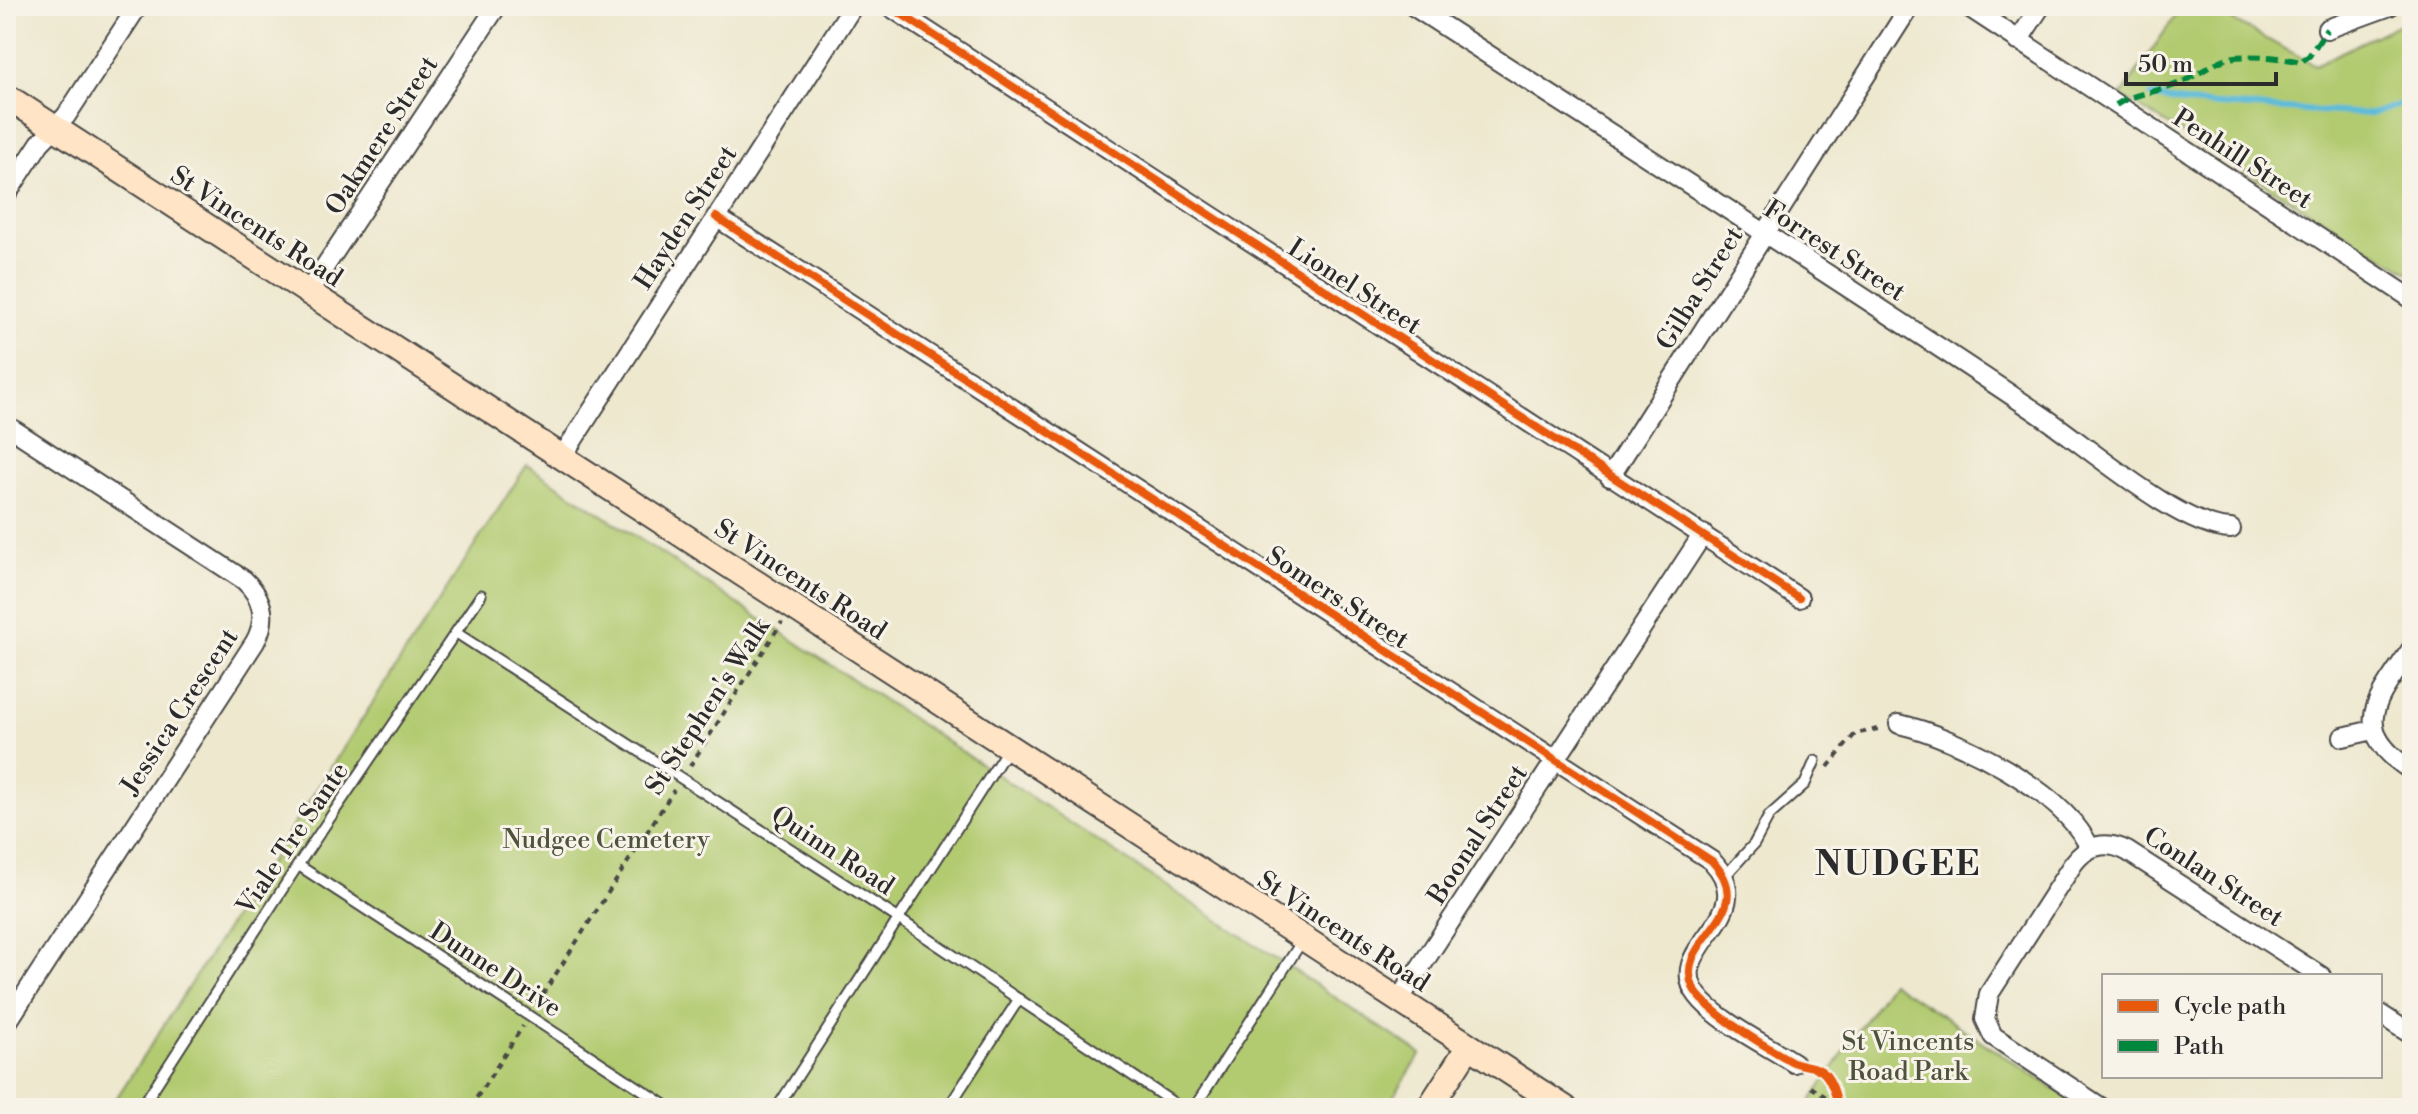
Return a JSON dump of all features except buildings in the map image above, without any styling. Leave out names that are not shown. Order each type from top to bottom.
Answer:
[{"type":"main road","name":"St Vincents Road","points":[[6,96],[1565,1108]]},
{"type":"main road","points":[[1429,1108],[1469,1046]]},
{"type":"street","points":[[6,195],[40,143],[66,116],[138,6]]},
{"type":"street","name":"Oakmere Street","points":[[308,292],[497,6]]},
{"type":"street","name":"Hayden Street","points":[[562,457],[853,6]]},
{"type":"street","name":"Lionel Street","points":[[889,6],[1799,598]]},
{"type":"street","name":"Forrest Street","points":[[1413,6],[2041,415],[2186,516],[2216,529],[2231,529]]},
{"type":"street","name":"Gilba Street","points":[[1610,477],[1910,6]]},
{"type":"street","name":"Penhill Street","points":[[1967,6],[2412,299]]},
{"type":"street","points":[[2018,41],[2041,6]]},
{"type":"street","points":[[2327,29],[2390,6]]},
{"type":"street","name":"Somers Street","points":[[716,217],[1712,861],[1726,875]]},
{"type":"street","name":"Jessica Crescent","points":[[6,425],[244,580],[258,596],[263,616],[255,642],[6,1024]]},
{"type":"street","name":"Boonal Street","points":[[1399,1000],[1703,534]]},
{"type":"street","points":[[2412,648],[2374,705],[2373,730],[2382,749],[2412,771]]},
{"type":"street","points":[[1899,724],[1929,731],[1974,751],[2065,812],[2078,826],[2090,848],[2073,864],[1989,994],[1984,1010],[1988,1029],[2000,1042],[2102,1108]]},
{"type":"street","points":[[2343,737],[2373,730]]},
{"type":"street","name":"Conlan Street","points":[[2090,848],[2109,844],[2127,851],[2318,974]]},
{"type":"street","points":[[1726,875],[1727,903],[1692,963],[1691,983],[1707,1005],[1794,1063]]},
{"type":"street","points":[[2382,1015],[2412,1035]]},
{"type":"lane","name":"Viale Tre Sante","points":[[141,1108],[298,865],[458,634],[481,595]]},
{"type":"lane","name":"Quinn Road","points":[[458,634],[899,919],[1181,1108]]},
{"type":"lane","points":[[777,1108],[1009,747]]},
{"type":"lane","points":[[1726,875],[1754,844],[1769,816],[1805,784],[1815,761]]},
{"type":"lane","name":"Dunne Drive","points":[[298,865],[670,1108]]},
{"type":"lane","points":[[1194,1108],[1304,938]]},
{"type":"lane","points":[[948,1108],[1019,999]]},
{"type":"path","points":[[1807,775],[1815,775],[1834,763],[1855,734],[1899,724]]},
{"type":"path","points":[[1829,1081],[1839,1107]]},
{"type":"path","points":[[1811,1087],[1826,1097],[1835,1095]]},
{"type":"green space","points":[[2182,6],[2206,6],[2315,65],[2412,18],[2412,274],[2121,96]]},
{"type":"green space","name":"Nudgee Cemetery","points":[[527,465],[1421,1054],[1386,1108],[110,1108]]},
{"type":"green space","name":"St Vincents Road Park","points":[[1891,982],[2083,1108],[1806,1108]]},
{"type":"waterway","points":[[2151,96],[2185,103],[2371,114],[2412,101]]},
{"type":"marked path","points":[[2116,105],[2182,82],[2225,59],[2262,57],[2300,62],[2309,56],[2327,29]]},
{"type":"cycle path","points":[[889,6],[1799,598]]},
{"type":"cycle path","points":[[716,217],[1712,861],[1725,880],[1728,897],[1723,912],[1694,955],[1690,970],[1693,987],[1709,1006],[1753,1038],[1791,1061],[1821,1071],[1832,1086],[1839,1108]]},
{"type":"district","name":"NUDGEE","points":[[1898,863]]}]
